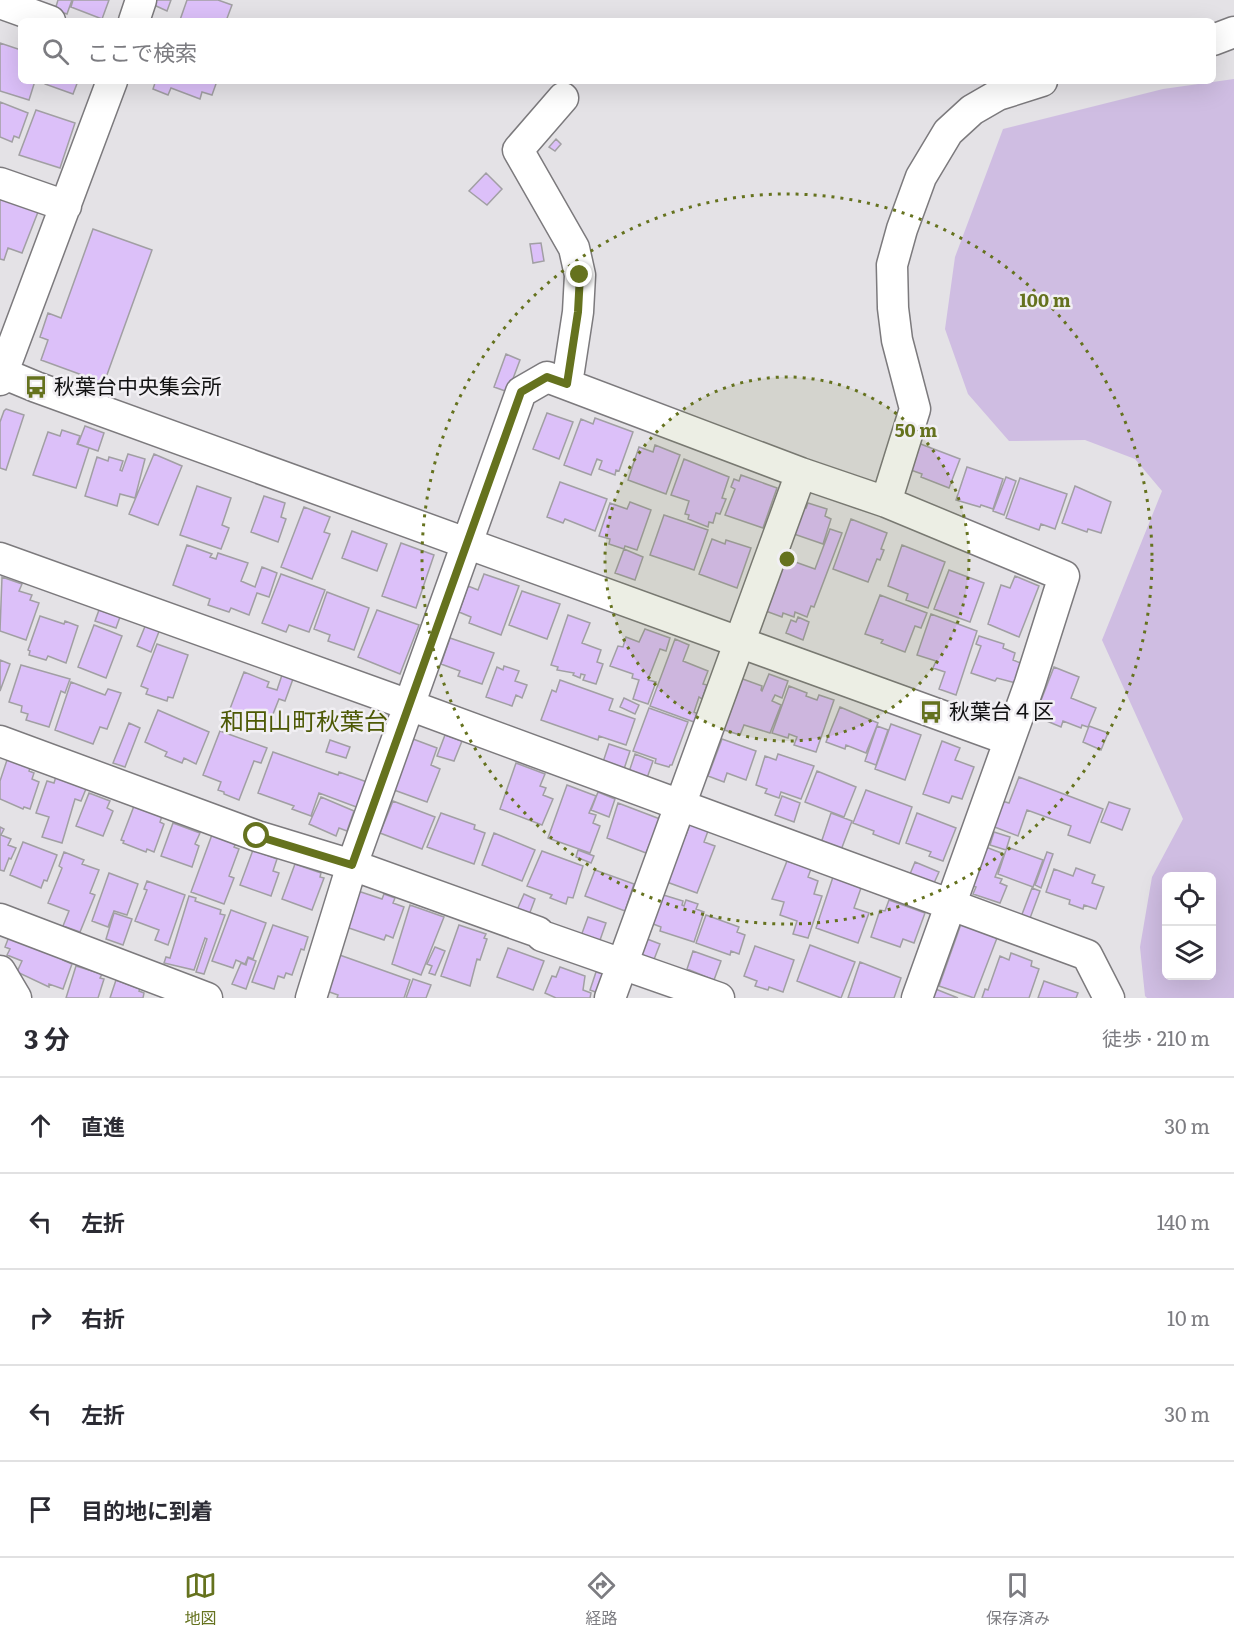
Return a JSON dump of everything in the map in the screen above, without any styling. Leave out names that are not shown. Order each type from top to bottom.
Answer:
[{"type":"street","points":[[135,18],[141,0]]},
{"type":"street","points":[[0,3],[42,18]]},
{"type":"street","points":[[1216,39],[1234,32]]},
{"type":"street","points":[[111,84],[1,375],[1009,740]]},
{"type":"street","points":[[886,502],[915,409],[897,340],[893,308],[892,265],[902,230],[921,177],[948,132],[972,110],[998,95],[1033,84]]},
{"type":"street","points":[[563,98],[518,150],[574,248],[580,275],[578,312],[567,384]]},
{"type":"street","points":[[0,183],[66,206]]},
{"type":"street","points":[[311,998],[352,865],[521,392],[547,377],[886,502],[1064,576],[1030,683],[917,998]]},
{"type":"street","points":[[610,998],[801,472]]},
{"type":"street","points":[[0,558],[409,705],[1087,955],[1109,998]]},
{"type":"street","points":[[0,741],[257,836],[352,865],[719,998]]},
{"type":"street","points":[[0,919],[207,998]]},
{"type":"street","points":[[0,971],[16,998]]},
{"type":"shaded area","points":[[1234,79],[1234,998],[1147,998],[1145,996],[1140,947],[1152,877],[1183,819],[1102,640],[1162,491],[1135,459],[1085,440],[1009,441],[968,394],[945,329],[955,257],[1003,129],[1163,89],[1216,84],[1216,82]]},
{"type":"building","points":[[58,0],[72,0],[67,14],[55,10]]},
{"type":"building","points":[[73,0],[109,0],[102,18],[71,7]]},
{"type":"building","points":[[156,0],[171,0],[167,11],[154,5]]},
{"type":"building","points":[[187,0],[218,0],[232,5],[227,18],[181,18]]},
{"type":"building","points":[[0,43],[18,49],[18,84],[34,84],[29,100],[0,91]]},
{"type":"building","points":[[45,84],[77,84],[73,94]]},
{"type":"building","points":[[155,84],[216,84],[212,95],[202,92],[200,99],[171,88],[168,95],[153,89]]},
{"type":"building","points":[[0,102],[28,113],[19,138],[14,136],[12,142],[0,137]]},
{"type":"building","points":[[36,110],[75,123],[60,168],[19,155]]},
{"type":"building","points":[[556,139],[561,144],[555,151],[549,147]]},
{"type":"building","points":[[486,173],[502,189],[487,205],[469,191]]},
{"type":"building","points":[[0,198],[38,212],[22,253],[8,248],[4,260],[0,259]]},
{"type":"building","points":[[93,229],[152,250],[104,383],[41,360],[48,340],[40,337],[48,313],[61,318]]},
{"type":"building","points":[[541,243],[544,261],[533,263],[530,244]]},
{"type":"building","points":[[506,354],[520,360],[508,392],[494,387]]},
{"type":"building","points":[[6,409],[24,415],[6,470],[0,468],[0,422]]},
{"type":"building","points":[[547,413],[573,422],[559,459],[533,449]]},
{"type":"building","points":[[595,418],[633,432],[619,471],[616,470],[615,475],[599,469],[602,461],[597,459],[591,475],[564,465],[581,419],[593,424]]},
{"type":"building","points":[[85,426],[104,433],[98,451],[78,444]]},
{"type":"building","points":[[62,430],[80,436],[77,444],[89,448],[76,488],[33,475],[48,432],[60,436]]},
{"type":"building","points":[[918,443],[960,459],[949,488],[908,469]]},
{"type":"building","points":[[655,445],[680,455],[666,494],[628,480],[639,447],[653,452]]},
{"type":"building","points":[[128,454],[145,459],[135,498],[120,494],[117,506],[85,496],[97,457],[108,461],[109,457],[123,461],[120,470],[122,471]]},
{"type":"building","points":[[154,454],[182,466],[158,525],[129,514]]},
{"type":"building","points":[[684,459],[729,477],[722,498],[726,499],[720,514],[716,513],[713,523],[709,522],[708,527],[688,519],[689,515],[685,514],[689,501],[671,495]]},
{"type":"building","points":[[967,467],[1003,479],[993,509],[956,500]]},
{"type":"building","points":[[741,475],[777,488],[763,528],[725,515],[735,489],[731,487],[734,479],[739,481]]},
{"type":"building","points":[[1006,477],[1016,481],[1004,515],[993,511]]},
{"type":"building","points":[[1020,478],[1067,494],[1055,529],[1041,524],[1039,530],[1006,518]]},
{"type":"building","points":[[560,482],[607,499],[595,531],[565,519],[563,523],[547,517]]},
{"type":"building","points":[[197,486],[231,498],[222,525],[229,528],[221,549],[180,535]]},
{"type":"building","points":[[1075,486],[1111,502],[1101,533],[1088,529],[1087,532],[1062,523]]},
{"type":"building","points":[[264,496],[285,503],[281,517],[286,519],[278,542],[251,532]]},
{"type":"building","points":[[630,502],[651,510],[637,550],[609,544],[610,539],[599,536],[610,503],[627,509]]},
{"type":"building","points":[[808,503],[827,509],[825,516],[831,519],[823,544],[791,533],[800,506],[806,508]]},
{"type":"building","points":[[304,507],[330,517],[324,532],[330,534],[312,579],[281,567]]},
{"type":"building","points":[[664,515],[708,530],[694,570],[650,555]]},
{"type":"building","points":[[851,519],[887,533],[881,549],[884,550],[880,560],[877,559],[868,582],[833,569]]},
{"type":"building","points":[[830,529],[842,533],[814,607],[811,606],[807,617],[795,612],[794,617],[783,613],[782,617],[763,610],[784,558],[815,569]]},
{"type":"building","points":[[352,531],[387,544],[377,571],[342,558]]},
{"type":"building","points":[[712,539],[725,544],[726,540],[751,548],[737,588],[699,574]]},
{"type":"building","points":[[401,543],[434,555],[416,608],[382,596]]},
{"type":"building","points":[[187,545],[212,554],[210,557],[216,559],[218,553],[248,563],[241,581],[255,587],[262,567],[277,573],[269,597],[257,593],[249,615],[231,608],[229,612],[208,605],[210,599],[173,585]]},
{"type":"building","points":[[902,545],[945,562],[928,608],[906,600],[908,594],[888,586]]},
{"type":"building","points":[[624,549],[643,557],[635,580],[615,573]]},
{"type":"building","points":[[949,570],[984,583],[970,622],[934,609]]},
{"type":"building","points":[[281,574],[325,590],[309,632],[289,625],[286,632],[262,623]]},
{"type":"building","points":[[484,574],[519,586],[501,635],[469,623],[471,617],[459,612],[468,586],[478,590]]},
{"type":"building","points":[[1015,576],[1039,586],[1019,637],[988,624],[1001,585],[1010,588]]},
{"type":"building","points":[[2,577],[22,584],[19,591],[32,595],[30,600],[39,603],[26,640],[0,631]]},
{"type":"building","points":[[522,591],[560,604],[547,639],[509,625]]},
{"type":"building","points":[[327,592],[369,608],[354,650],[328,641],[330,635],[314,629]]},
{"type":"building","points":[[880,595],[927,613],[921,628],[915,626],[905,652],[881,643],[883,640],[865,634]]},
{"type":"building","points":[[99,610],[120,617],[116,628],[95,621]]},
{"type":"building","points":[[377,610],[419,625],[400,674],[358,657]]},
{"type":"building","points":[[931,614],[977,631],[956,695],[939,689],[945,672],[933,668],[936,661],[917,655]]},
{"type":"building","points":[[568,615],[590,623],[582,643],[601,650],[597,662],[603,664],[596,684],[583,680],[585,675],[581,674],[580,678],[573,675],[574,673],[557,670],[558,667],[551,665]]},
{"type":"building","points":[[40,616],[78,626],[66,663],[48,656],[46,660],[29,655],[28,650]]},
{"type":"building","points":[[798,617],[809,622],[803,640],[786,633],[791,620],[796,622]]},
{"type":"building","points":[[146,624],[160,629],[151,652],[137,646]]},
{"type":"building","points":[[94,625],[122,636],[106,678],[78,667]]},
{"type":"building","points":[[645,629],[670,638],[666,651],[660,649],[648,680],[656,682],[648,704],[633,699],[639,680],[632,678],[633,674],[610,666],[618,646],[623,647],[626,637],[639,642]]},
{"type":"building","points":[[979,636],[1004,644],[1003,648],[1015,653],[1013,660],[1023,664],[1016,683],[997,678],[995,681],[971,673],[981,646],[976,644]]},
{"type":"building","points":[[450,638],[494,653],[482,684],[458,676],[460,671],[441,664]]},
{"type":"building","points":[[675,639],[689,645],[683,661],[708,671],[703,684],[707,685],[702,699],[699,697],[694,712],[698,714],[694,722],[650,706]]},
{"type":"building","points":[[157,644],[188,655],[173,698],[168,697],[167,701],[146,694],[148,689],[141,686]]},
{"type":"building","points":[[0,660],[10,664],[0,691]]},
{"type":"building","points":[[21,665],[70,679],[65,693],[61,691],[49,727],[26,720],[28,714],[21,712],[22,706],[9,702]]},
{"type":"building","points":[[504,666],[519,671],[515,681],[527,685],[522,698],[516,695],[512,706],[486,697],[497,667],[503,670]]},
{"type":"building","points":[[1054,667],[1079,677],[1071,698],[1096,708],[1088,727],[1082,725],[1081,728],[1063,721],[1061,727],[1042,719],[1045,712],[1038,708]]},
{"type":"building","points":[[244,672],[269,682],[267,687],[277,690],[282,675],[293,679],[285,701],[279,699],[267,729],[228,714]]},
{"type":"building","points":[[769,674],[788,681],[782,698],[775,695],[772,701],[781,705],[770,733],[744,725],[740,735],[721,729],[740,678],[762,686],[762,691]]},
{"type":"building","points":[[560,680],[613,699],[609,710],[635,719],[626,745],[599,736],[598,740],[541,720],[552,690],[556,692]]},
{"type":"building","points":[[71,682],[105,695],[108,689],[121,693],[107,729],[100,727],[93,744],[55,730]]},
{"type":"building","points":[[789,686],[817,700],[819,695],[834,700],[816,752],[794,745],[797,737],[789,734],[788,738],[772,733]]},
{"type":"building","points":[[624,698],[639,705],[635,714],[620,707]]},
{"type":"building","points":[[840,707],[878,723],[866,753],[846,745],[845,749],[826,742]]},
{"type":"building","points":[[649,708],[688,722],[672,765],[669,767],[655,763],[656,759],[633,751]]},
{"type":"building","points":[[158,710],[209,732],[196,764],[184,758],[182,763],[165,756],[167,752],[145,742]]},
{"type":"building","points":[[129,723],[140,728],[125,767],[113,763]]},
{"type":"building","points":[[891,724],[921,735],[905,780],[875,769]]},
{"type":"building","points":[[877,726],[888,730],[876,765],[865,761]]},
{"type":"building","points":[[1089,726],[1108,733],[1101,750],[1083,742]]},
{"type":"building","points":[[220,731],[267,748],[261,763],[254,761],[239,800],[218,790],[221,782],[203,775]]},
{"type":"building","points":[[445,735],[462,741],[454,761],[437,756]]},
{"type":"building","points":[[413,739],[437,748],[431,765],[440,769],[427,802],[394,790]]},
{"type":"building","points":[[722,739],[756,751],[746,780],[727,773],[724,782],[708,776]]},
{"type":"building","points":[[330,740],[350,747],[346,758],[326,752]]},
{"type":"building","points":[[942,741],[960,748],[955,760],[974,767],[962,799],[952,796],[949,803],[923,794]]},
{"type":"building","points":[[609,744],[630,751],[624,769],[603,762]]},
{"type":"building","points":[[273,752],[338,775],[339,772],[367,782],[359,808],[319,793],[311,816],[292,809],[294,806],[258,793]]},
{"type":"building","points":[[9,754],[32,762],[29,771],[34,773],[32,779],[39,782],[30,809],[24,807],[23,809],[0,799],[0,781]]},
{"type":"building","points":[[635,754],[653,761],[647,778],[629,772]]},
{"type":"building","points":[[778,754],[814,766],[801,799],[781,792],[779,798],[765,793],[767,789],[756,785],[765,756],[776,760]]},
{"type":"building","points":[[516,763],[545,774],[540,786],[546,788],[543,795],[553,799],[542,825],[500,809]]},
{"type":"building","points":[[817,771],[856,787],[844,817],[805,802]]},
{"type":"building","points":[[57,773],[88,784],[81,801],[75,799],[62,843],[42,837],[49,817],[36,813],[47,781],[54,783]]},
{"type":"building","points":[[1019,777],[1103,809],[1090,843],[1068,835],[1071,826],[1027,810],[1018,836],[992,826],[1002,801],[1009,803]]},
{"type":"building","points":[[567,785],[596,796],[589,813],[596,815],[593,823],[600,826],[590,853],[548,838]]},
{"type":"building","points":[[866,790],[912,807],[899,844],[853,823]]},
{"type":"building","points":[[598,792],[615,799],[609,817],[591,810]]},
{"type":"building","points":[[89,793],[110,801],[107,808],[113,811],[103,836],[76,826]]},
{"type":"building","points":[[782,796],[800,803],[794,822],[775,815]]},
{"type":"building","points":[[321,797],[354,811],[347,831],[339,828],[336,836],[309,824]]},
{"type":"building","points":[[393,801],[435,817],[422,849],[380,833]]},
{"type":"building","points":[[1109,802],[1130,809],[1122,830],[1101,822]]},
{"type":"building","points":[[618,803],[660,819],[646,853],[607,838]]},
{"type":"building","points":[[134,806],[162,816],[160,822],[164,824],[154,852],[147,849],[146,852],[123,843],[124,841],[121,840]]},
{"type":"building","points":[[441,813],[475,825],[474,829],[485,833],[474,864],[427,847]]},
{"type":"building","points":[[831,813],[852,821],[841,850],[821,843]]},
{"type":"building","points":[[917,813],[956,828],[943,861],[929,856],[931,852],[906,843]]},
{"type":"building","points":[[173,823],[200,833],[195,844],[199,846],[192,867],[161,856]]},
{"type":"building","points":[[690,824],[708,831],[704,842],[715,846],[697,893],[664,881]]},
{"type":"building","points":[[0,827],[4,829],[1,835],[11,839],[8,845],[16,848],[4,871],[0,870]]},
{"type":"building","points":[[213,832],[237,841],[234,847],[239,849],[229,876],[234,878],[224,904],[191,892]]},
{"type":"building","points":[[994,832],[1010,837],[1006,850],[990,845]]},
{"type":"building","points":[[494,833],[535,850],[522,881],[482,865]]},
{"type":"building","points":[[23,842],[57,855],[47,881],[44,880],[41,888],[10,875]]},
{"type":"building","points":[[983,846],[1004,854],[995,877],[1002,879],[1000,883],[1007,886],[1000,903],[973,894],[976,887],[969,885]]},
{"type":"building","points":[[1007,847],[1043,860],[1033,887],[998,874]]},
{"type":"building","points":[[253,850],[277,859],[273,871],[279,873],[271,896],[240,885]]},
{"type":"building","points":[[578,850],[594,856],[591,863],[576,857]]},
{"type":"building","points":[[542,851],[583,866],[573,898],[568,897],[566,904],[550,898],[552,895],[527,886]]},
{"type":"building","points":[[64,852],[84,860],[82,864],[99,870],[90,893],[95,895],[80,932],[63,926],[69,911],[48,903],[62,868],[59,866]]},
{"type":"building","points":[[1047,852],[1053,854],[1041,888],[1035,885]]},
{"type":"building","points":[[787,861],[811,869],[808,877],[818,881],[814,894],[822,896],[808,938],[793,934],[797,921],[780,915],[784,902],[772,899]]},
{"type":"building","points":[[915,862],[939,872],[934,883],[910,874]]},
{"type":"building","points":[[295,864],[321,873],[320,877],[324,878],[312,910],[282,899]]},
{"type":"building","points":[[1076,868],[1095,875],[1092,883],[1104,887],[1096,909],[1084,905],[1083,909],[1069,904],[1070,900],[1046,892],[1054,869],[1073,876]]},
{"type":"building","points":[[595,870],[634,884],[625,911],[585,896]]},
{"type":"building","points":[[109,873],[138,884],[127,915],[114,911],[108,927],[92,921]]},
{"type":"building","points":[[833,877],[861,888],[854,908],[869,913],[858,943],[816,928]]},
{"type":"building","points":[[147,881],[185,895],[168,945],[155,940],[159,930],[135,921],[147,890],[144,889]]},
{"type":"building","points":[[1032,888],[1040,891],[1029,921],[1021,917]]},
{"type":"building","points":[[358,891],[382,899],[384,894],[395,898],[393,903],[404,907],[393,938],[386,935],[384,940],[346,927]]},
{"type":"building","points":[[657,893],[683,901],[684,906],[686,900],[698,904],[696,909],[704,912],[694,942],[660,931],[661,927],[648,922]]},
{"type":"building","points":[[524,894],[535,899],[529,915],[517,910]]},
{"type":"building","points":[[189,896],[196,898],[195,901],[221,910],[220,914],[225,915],[204,974],[196,972],[207,939],[205,938],[194,970],[164,963],[166,957],[170,958]]},
{"type":"building","points":[[889,900],[925,913],[914,943],[903,939],[900,947],[871,937],[880,910],[885,911]]},
{"type":"building","points":[[410,905],[444,917],[421,975],[392,964]]},
{"type":"building","points":[[231,910],[266,923],[253,959],[248,957],[245,964],[236,960],[233,968],[212,961]]},
{"type":"building","points":[[114,913],[132,919],[123,945],[106,939]]},
{"type":"building","points":[[706,915],[739,927],[737,932],[745,935],[739,954],[731,951],[730,955],[696,943]]},
{"type":"building","points":[[588,917],[606,923],[599,943],[581,936]]},
{"type":"building","points":[[961,924],[997,938],[974,998],[939,986]]},
{"type":"building","points":[[273,925],[308,937],[292,975],[286,973],[284,978],[278,976],[274,989],[252,982]]},
{"type":"building","points":[[459,925],[486,934],[484,938],[487,939],[480,960],[477,959],[470,986],[441,976]]},
{"type":"building","points":[[10,934],[64,956],[63,960],[72,964],[63,989],[49,984],[49,987],[17,972],[22,961],[7,955],[10,949],[5,947]]},
{"type":"building","points":[[642,937],[660,944],[653,962],[642,958],[638,946]]},
{"type":"building","points":[[810,945],[855,962],[841,998],[797,981]]},
{"type":"building","points":[[755,946],[794,960],[783,992],[769,987],[768,990],[755,986],[757,981],[744,976]]},
{"type":"building","points":[[435,947],[445,951],[435,975],[429,973],[432,966],[427,964]]},
{"type":"building","points":[[508,948],[544,961],[533,990],[497,977]]},
{"type":"building","points":[[693,951],[721,961],[714,980],[687,969]]},
{"type":"building","points":[[334,953],[410,980],[404,998],[337,998],[338,995],[321,989]]},
{"type":"building","points":[[1011,953],[1032,961],[1031,966],[1039,969],[1029,998],[982,998],[985,989],[988,990],[1000,956],[1009,960]]},
{"type":"building","points":[[248,958],[256,961],[246,989],[232,984],[241,963],[246,965]]},
{"type":"building","points":[[860,962],[901,978],[894,998],[848,998]]},
{"type":"building","points":[[76,966],[102,974],[100,978],[104,979],[98,998],[66,998]]},
{"type":"building","points":[[560,967],[585,976],[583,990],[591,993],[590,998],[556,998],[545,993],[552,976],[556,977]]},
{"type":"building","points":[[596,972],[607,975],[601,994],[590,990]]},
{"type":"building","points":[[413,979],[431,985],[426,998],[406,998]]},
{"type":"building","points":[[116,980],[140,989],[139,991],[144,993],[143,998],[110,998]]},
{"type":"building","points":[[1044,981],[1078,993],[1076,998],[1038,998]]},
{"type":"building","points":[[933,988],[958,998],[929,998]]},
{"type":"place","name":"秋葉台中央集会所","points":[[36,387]]},
{"type":"place","name":"秋葉台４区","points":[[931,712]]},
{"type":"district","name":"和田山町秋葉台","points":[[304,722]]},
{"type":"route","points":[[257,836],[352,865],[521,392],[547,377],[567,384],[578,312],[580,275]]}]
